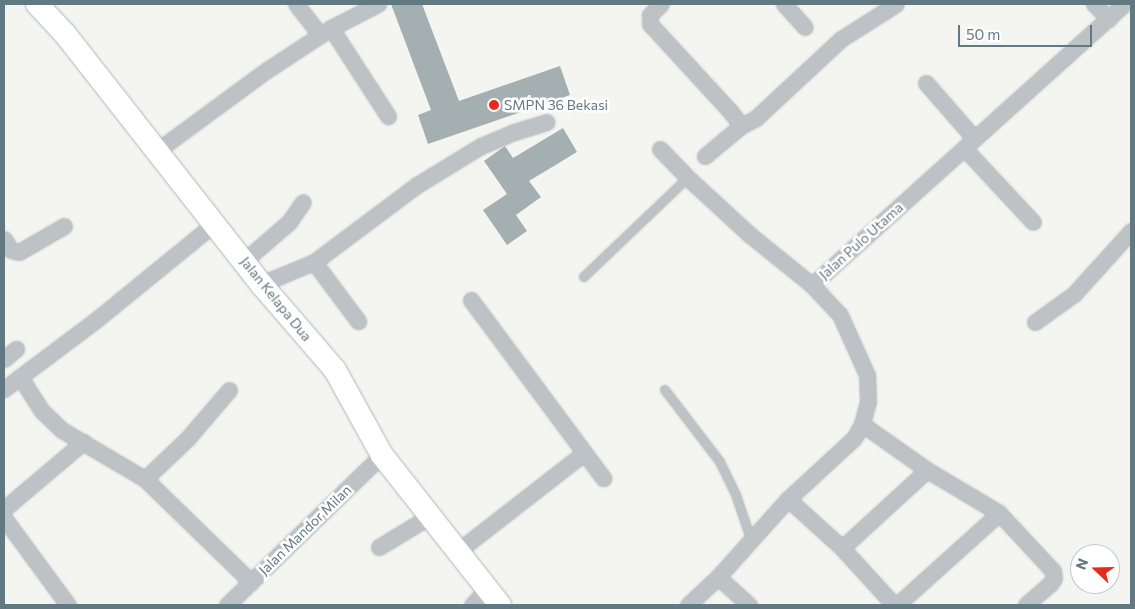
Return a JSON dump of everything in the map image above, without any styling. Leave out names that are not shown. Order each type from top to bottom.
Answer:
[{"type":"main road","name":"Jalan Kelapa Dua","points":[[37,4],[65,34],[158,150],[261,284],[335,370],[382,455],[494,597]]},
{"type":"street","points":[[296,4],[325,32],[388,116]]},
{"type":"street","points":[[158,150],[208,111],[325,32],[378,4]]},
{"type":"street","points":[[661,4],[650,15],[650,24],[731,112],[741,126]]},
{"type":"street","points":[[784,4],[805,27]]},
{"type":"street","points":[[705,156],[741,126],[756,118],[841,39],[896,4]]},
{"type":"street","points":[[1094,4],[1109,19]]},
{"type":"street","points":[[1125,4],[1131,8]]},
{"type":"street","name":"Jalan Pulo Utama","points":[[688,605],[718,577],[788,499],[854,438],[862,424],[868,402],[867,375],[840,315],[812,285],[1125,4]]},
{"type":"street","points":[[926,83],[999,188],[1033,222]]},
{"type":"street","points":[[261,284],[314,262],[417,185],[481,146],[514,132],[546,122]]},
{"type":"street","points":[[660,149],[688,178],[750,235],[812,285]]},
{"type":"street","points":[[244,261],[289,222],[303,202]]},
{"type":"street","points":[[4,389],[96,320],[215,223]]},
{"type":"street","points":[[4,239],[10,250],[19,252],[64,226]]},
{"type":"street","points":[[1035,322],[1074,294],[1131,231]]},
{"type":"street","points":[[314,262],[358,321]]},
{"type":"street","points":[[470,300],[604,478]]},
{"type":"street","points":[[4,359],[16,349]]},
{"type":"street","points":[[20,377],[42,411],[62,430],[145,479],[250,582]]},
{"type":"street","points":[[145,479],[188,438],[229,390]]},
{"type":"street","points":[[862,424],[928,470],[998,513],[1054,574],[1051,582],[1026,605]]},
{"type":"street","points":[[4,509],[82,442]]},
{"type":"street","points":[[458,552],[584,453]]},
{"type":"street","name":"Jalan Mandor Milan","points":[[227,605],[382,455]]},
{"type":"street","points":[[842,548],[928,470]]},
{"type":"street","points":[[788,499],[842,548],[896,605],[998,513]]},
{"type":"street","points":[[379,547],[430,516]]},
{"type":"street","points":[[4,518],[68,605]]},
{"type":"street","points":[[718,577],[749,605]]},
{"type":"street","points":[[472,605],[494,597]]},
{"type":"lane","points":[[584,277],[688,178]]},
{"type":"lane","points":[[665,390],[720,462],[736,495],[751,539]]},
{"type":"building","points":[[391,4],[422,4],[459,101],[560,66],[570,95],[428,144],[418,115],[431,110]]},
{"type":"building","points":[[563,128],[577,152],[529,181],[541,197],[516,215],[527,231],[507,245],[483,210],[507,194],[484,161],[505,146],[513,158]]},
{"type":"place","name":"SMPN 36 Bekasi","points":[[494,105]]}]
